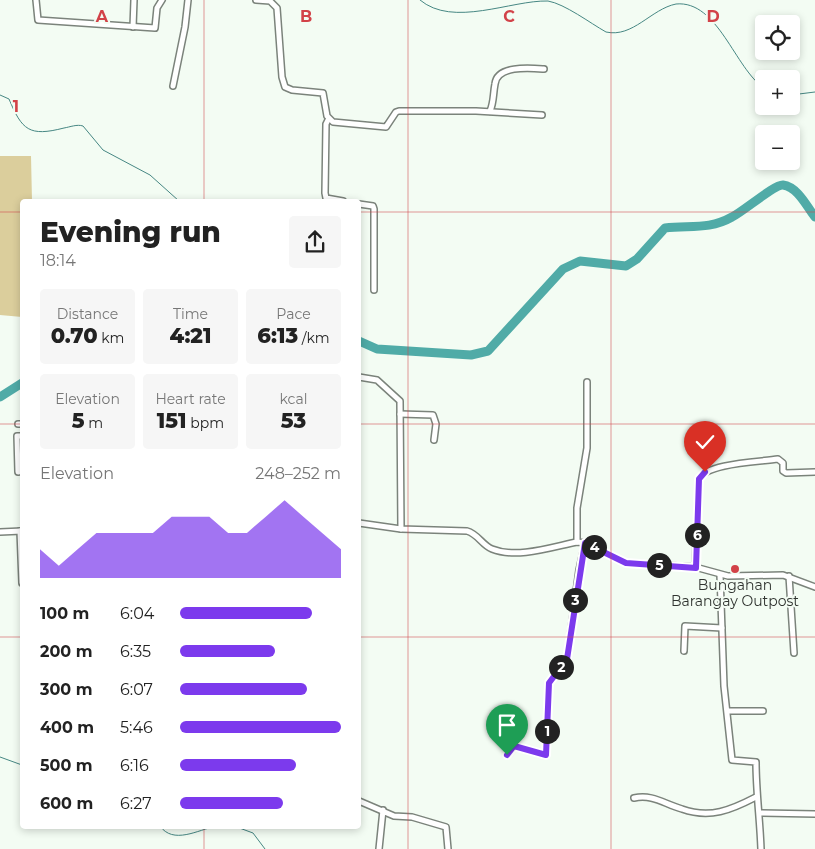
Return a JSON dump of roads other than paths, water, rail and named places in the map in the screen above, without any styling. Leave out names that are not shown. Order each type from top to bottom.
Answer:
[{"type":"street","points":[[36,0],[38,20],[156,28],[157,8],[162,0]]},
{"type":"street","points":[[133,27],[134,0]]},
{"type":"street","points":[[173,86],[185,27],[188,0]]},
{"type":"street","points":[[256,0],[270,1],[277,8],[282,77],[285,87],[292,90],[323,93],[328,120],[326,124],[325,193],[328,199]]},
{"type":"street","points":[[490,111],[496,78],[501,72],[524,68],[544,69]]},
{"type":"street","points":[[328,120],[386,127],[396,112],[399,111],[490,111],[542,115]]},
{"type":"street","points":[[361,204],[373,206],[374,209],[374,290]]},
{"type":"street","points":[[361,377],[376,380],[400,401],[401,529]]},
{"type":"street","points":[[577,542],[577,508],[587,448],[587,382]]},
{"type":"street","points":[[400,414],[433,416],[436,424],[434,440]]},
{"type":"street","points":[[20,436],[17,436],[18,472],[20,472]]},
{"type":"street","points":[[696,568],[699,479],[701,475],[719,467],[778,459],[783,463],[783,472],[815,472]]},
{"type":"street","points":[[361,523],[401,529],[467,531],[475,535],[490,549],[506,552],[525,551],[577,542],[585,543],[626,563],[696,568],[720,575],[789,576],[815,587]]},
{"type":"street","points":[[0,532],[20,531]]},
{"type":"street","points":[[507,755],[514,746],[546,755],[549,683],[567,659],[585,543]]},
{"type":"street","points":[[720,575],[725,708],[728,711],[732,760],[756,762],[756,797],[760,813],[761,849]]},
{"type":"street","points":[[789,576],[794,653]]},
{"type":"street","points":[[684,651],[685,626],[722,628]]},
{"type":"street","points":[[728,711],[763,711]]},
{"type":"street","points":[[634,798],[646,796],[681,809],[716,813],[725,812],[756,797]]},
{"type":"street","points":[[361,802],[394,816],[412,817],[446,827],[448,849]]},
{"type":"street","points":[[379,849],[383,810]]},
{"type":"street","points":[[760,813],[815,814]]},
{"type":"waterway","points":[[420,0],[433,8],[449,12],[482,11],[548,1],[570,10],[606,32],[616,33],[633,27],[667,7],[676,4],[691,6],[703,13],[715,24],[755,80]]},
{"type":"waterway","points":[[800,94],[815,92]]},
{"type":"waterway","points":[[0,95],[9,99],[23,124],[35,131],[52,131],[76,125],[83,126],[103,150],[150,175],[177,199]]},
{"type":"waterway","points":[[361,342],[377,349],[471,355],[488,351],[563,269],[580,261],[626,266],[637,259],[665,228],[707,225],[724,221],[773,189],[783,185],[798,193],[815,217]]},
{"type":"waterway","points":[[0,397],[20,384]]},
{"type":"waterway","points":[[0,757],[20,764]]},
{"type":"waterway","points":[[162,829],[172,835],[186,835],[207,829]]},
{"type":"waterway","points":[[242,829],[253,833],[265,849]]},
{"type":"place","name":"Bungahan Barangay Outpost","points":[[735,569]]}]
